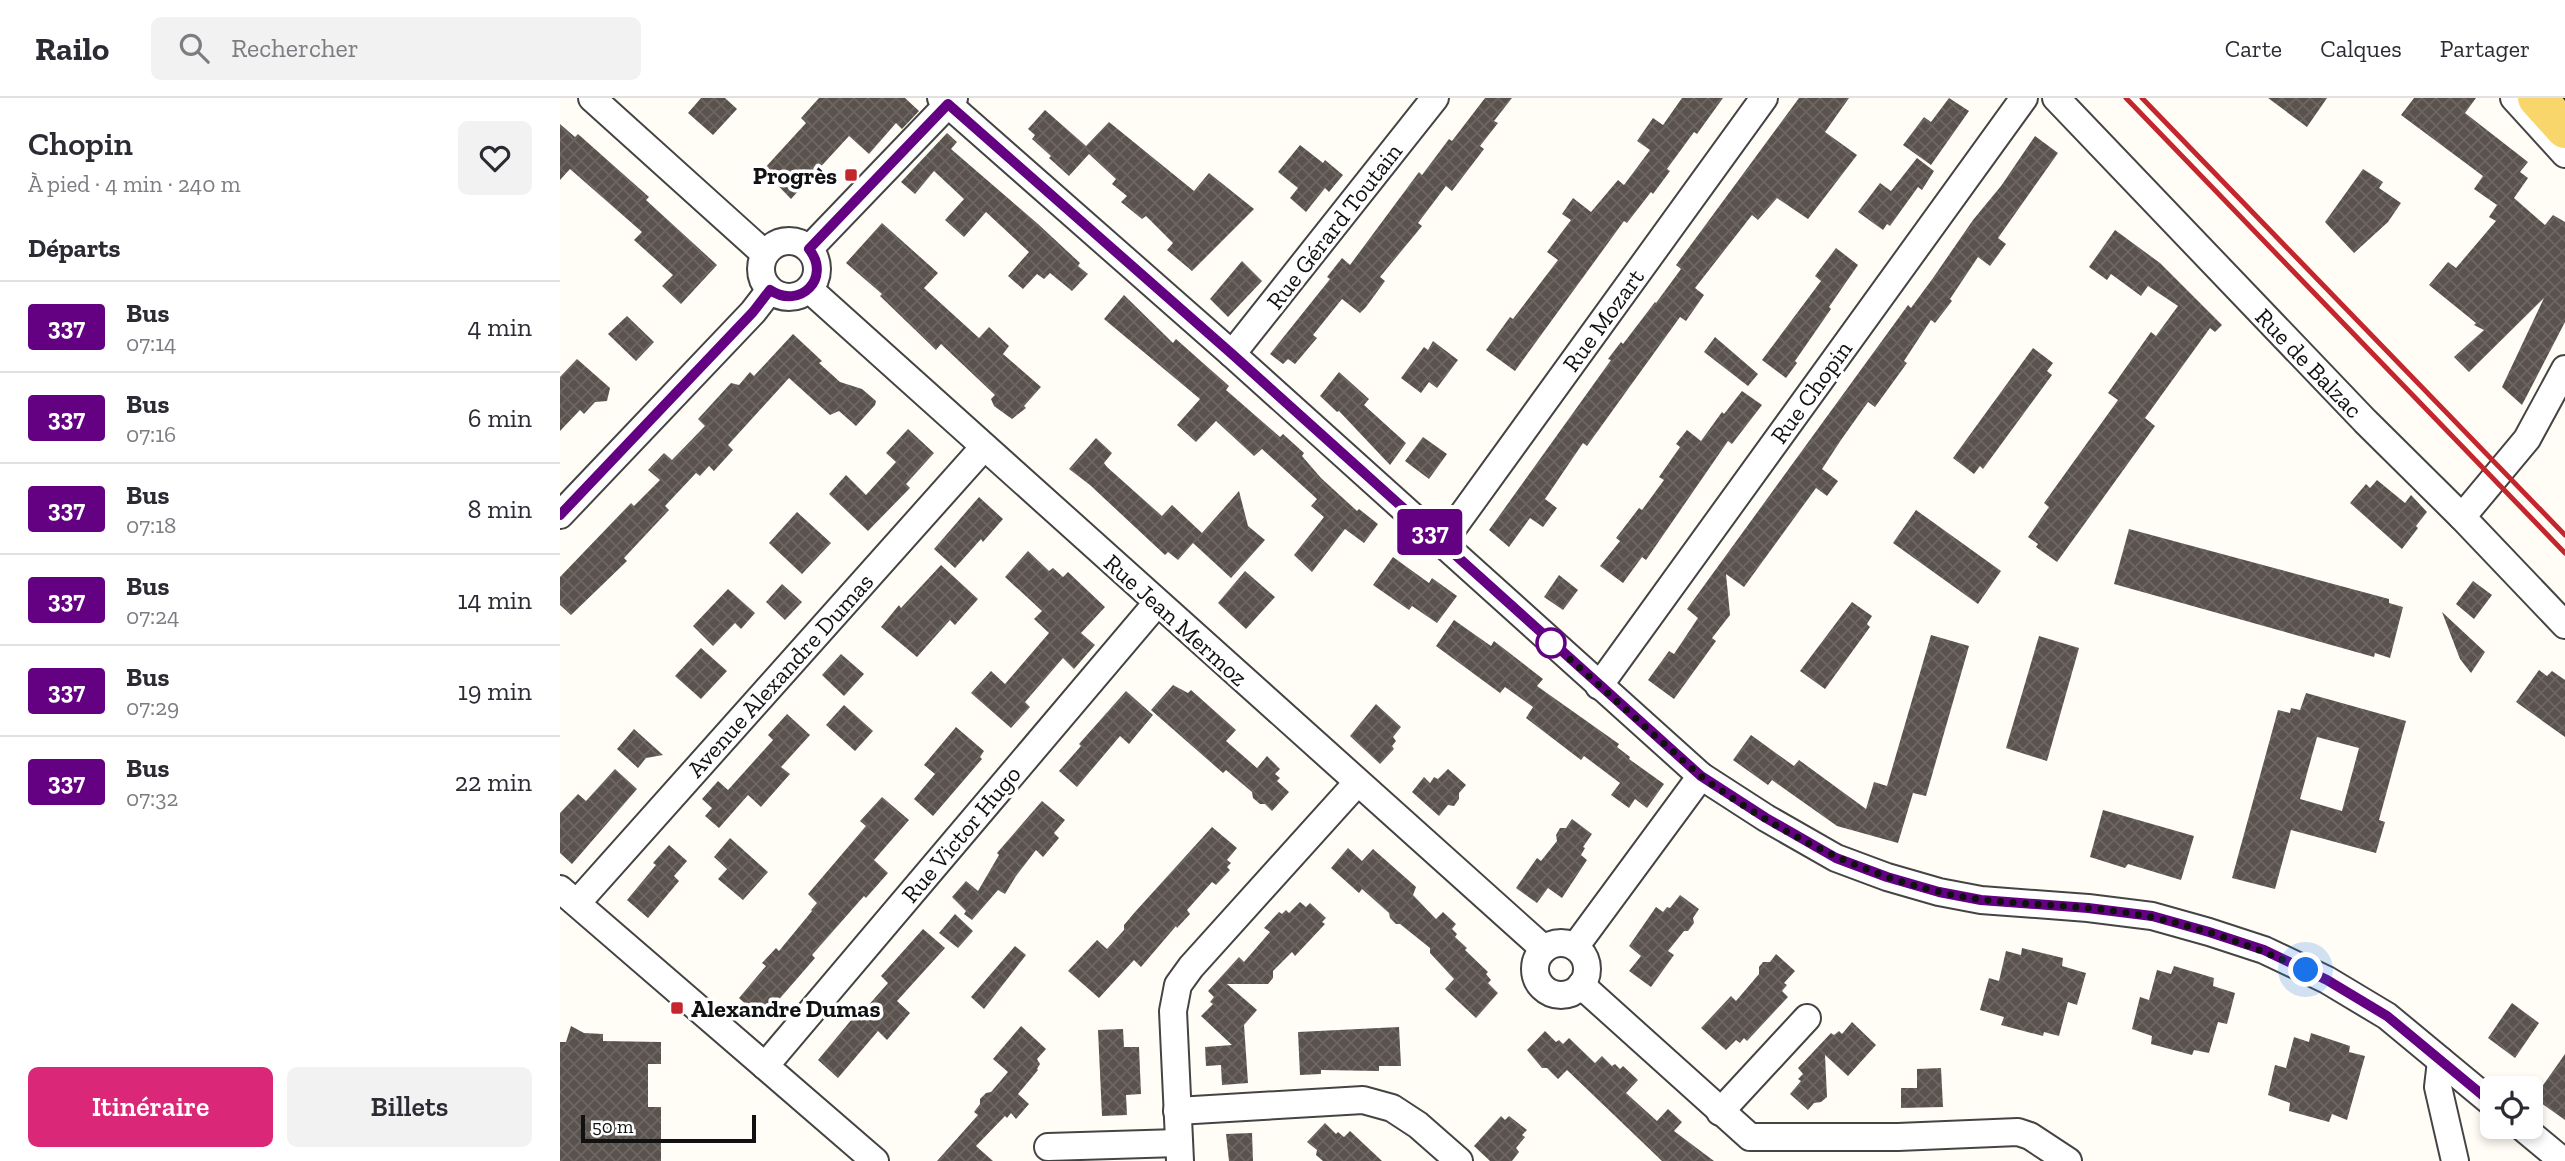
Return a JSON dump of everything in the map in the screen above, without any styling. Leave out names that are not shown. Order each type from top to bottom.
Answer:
[{"type":"street","points":[[592,98],[765,254]]},
{"type":"street","name":"Rue Gérard Toutain","points":[[1232,354],[1435,98]]},
{"type":"street","name":"Rue Mozart","points":[[1442,543],[1765,98]]},
{"type":"street","name":"Rue Chopin","points":[[1598,686],[2024,98]]},
{"type":"street","name":"Rue de Balzac","points":[[2056,98],[2365,421],[2565,625]]},
{"type":"street","points":[[2514,98],[2565,154]]},
{"type":"street","points":[[809,249],[948,100],[1701,776],[1766,818],[1836,858],[1887,877],[1939,892],[1981,900],[2152,916],[2264,950],[2327,980],[2387,1016],[2480,1093]]},
{"type":"street","points":[[786,241],[802,244],[809,249],[817,269],[809,289],[794,297],[785,297],[770,290],[761,277],[761,261],[770,247],[786,241]]},
{"type":"street","name":"Rue Jean Mermoz","points":[[809,289],[1544,950]]},
{"type":"street","points":[[560,515],[753,312],[770,290]]},
{"type":"street","points":[[2462,517],[2527,439],[2565,369]]},
{"type":"street","name":"Avenue Alexandre Dumas","points":[[568,896],[984,447]]},
{"type":"street","name":"Rue Victor Hugo","points":[[765,1066],[1157,603]]},
{"type":"street","points":[[1575,947],[1701,776]]},
{"type":"street","points":[[1048,1147],[1179,1152],[1173,1011],[1178,985],[1191,967],[1357,783]]},
{"type":"street","points":[[568,896],[875,1161]]},
{"type":"street","points":[[1555,943],[1575,947],[1586,964],[1587,972],[1581,985],[1570,993],[1563,994],[1556,994],[1544,988],[1535,969],[1544,950],[1555,943]]},
{"type":"street","points":[[1581,985],[1750,1137],[1899,1149],[2018,1132],[2040,1152],[2068,1161]]},
{"type":"street","points":[[1720,1112],[1807,1018]]},
{"type":"street","points":[[2441,1061],[2438,1087],[2455,1161]]},
{"type":"street","points":[[1177,1111],[1363,1100],[1392,1108],[1419,1125],[1459,1161]]},
{"type":"street","points":[[2536,1139],[2563,1161]]},
{"type":"building","points":[[701,98],[725,98],[737,109],[713,135],[688,113]]},
{"type":"building","points":[[819,98],[905,98],[919,111],[902,129],[896,123],[869,154],[849,136],[791,199],[763,170],[806,123],[801,118]]},
{"type":"building","points":[[1485,98],[1512,98],[1494,121],[1498,123],[1480,146],[1484,149],[1452,191],[1446,186],[1418,223],[1422,226],[1380,277],[1385,281],[1366,307],[1360,313],[1342,299],[1313,335],[1317,338],[1295,364],[1288,359],[1283,364],[1270,354],[1330,279],[1327,277],[1342,258],[1350,265],[1419,172],[1422,175]]},
{"type":"building","points":[[1682,98],[1723,98],[1667,169],[1670,171],[1653,194],[1651,192],[1627,223],[1624,221],[1515,371],[1486,350],[1558,260],[1547,252],[1571,220],[1562,214],[1573,198],[1591,212],[1618,180],[1624,185],[1650,150],[1637,141],[1653,118],[1663,125]]},
{"type":"building","points":[[1799,98],[1849,98],[1825,132],[1857,155],[1808,219],[1777,198],[1758,220],[1752,215],[1695,288],[1704,295],[1686,321],[1680,317],[1587,446],[1583,443],[1545,499],[1557,508],[1543,527],[1530,518],[1509,547],[1489,530],[1611,360],[1608,359],[1621,342],[1623,344],[1681,269],[1676,265]]},
{"type":"building","points":[[1949,98],[1969,111],[1931,165],[1903,145],[1924,117],[1931,122]]},
{"type":"building","points":[[2268,98],[2327,98],[2307,127]]},
{"type":"building","points":[[2414,98],[2476,98],[2465,113],[2528,162],[2520,172],[2528,178],[2514,198],[2545,225],[2553,215],[2565,222],[2565,322],[2522,405],[2502,387],[2544,298],[2469,372],[2454,357],[2484,330],[2474,325],[2476,323],[2429,285],[2448,262],[2456,268],[2496,221],[2489,217],[2497,205],[2474,189],[2483,176],[2401,115]]},
{"type":"building","points":[[1045,110],[1086,146],[1109,122],[1194,191],[1209,173],[1254,209],[1192,271],[1167,250],[1173,243],[1146,216],[1142,219],[1121,202],[1127,196],[1112,184],[1116,179],[1089,154],[1069,176],[1049,158],[1051,156],[1032,139],[1035,135],[1028,129]]},
{"type":"building","points":[[560,124],[575,137],[578,134],[649,197],[646,200],[717,265],[681,304],[662,286],[673,275],[634,240],[642,232],[570,169],[560,180]]},
{"type":"building","points":[[947,133],[957,142],[951,149],[1080,263],[1078,266],[1088,274],[1072,291],[1050,273],[1044,279],[1037,274],[1023,289],[1008,276],[1029,252],[986,212],[964,237],[945,220],[964,199],[934,171],[915,194],[901,182]]},
{"type":"building","points":[[2035,136],[2058,153],[1998,238],[2006,244],[1990,266],[1978,257],[1950,299],[1952,301],[1935,323],[1931,320],[1904,361],[1907,363],[1875,407],[1868,402],[1841,440],[1822,469],[1838,481],[1827,496],[1816,488],[1744,587],[1726,574],[1730,615],[1712,638],[1716,641],[1674,699],[1648,680],[1669,651],[1674,654],[1698,618],[1687,609],[1908,305],[1911,308],[1973,220],[2001,186]]},
{"type":"building","points":[[1300,145],[1343,175],[1329,192],[1325,188],[1306,212],[1290,198],[1298,188],[1278,172]]},
{"type":"building","points":[[1917,158],[1934,171],[1922,190],[1918,187],[1890,226],[1887,224],[1883,230],[1858,212],[1880,183],[1891,191]]},
{"type":"building","points":[[2363,169],[2383,182],[2379,188],[2401,203],[2388,222],[2354,253],[2325,222]]},
{"type":"building","points":[[882,223],[938,273],[924,288],[979,338],[989,327],[1009,346],[1003,354],[1041,387],[1024,406],[1026,408],[1012,419],[994,406],[991,399],[995,395],[941,344],[936,350],[880,296],[882,294],[846,263]]},
{"type":"building","points":[[2115,230],[2160,263],[2222,325],[2215,332],[2210,328],[2145,418],[2155,426],[2057,562],[2036,547],[2038,544],[2028,537],[2049,507],[2044,503],[2118,400],[2108,393],[2151,332],[2156,336],[2178,306],[2148,286],[2141,296],[2111,274],[2107,280],[2089,267]]},
{"type":"building","points":[[1836,248],[1858,265],[1786,378],[1762,360],[1821,281],[1815,276]]},
{"type":"building","points":[[1242,261],[1262,281],[1228,317],[1210,299]]},
{"type":"building","points":[[1124,295],[1173,343],[1176,339],[1229,386],[1226,390],[1280,437],[1283,434],[1304,453],[1302,456],[1321,478],[1357,511],[1359,509],[1378,524],[1364,543],[1345,529],[1312,572],[1294,555],[1324,517],[1311,506],[1317,499],[1262,449],[1254,456],[1216,421],[1196,442],[1177,425],[1200,399],[1104,319]]},
{"type":"building","points":[[627,316],[654,342],[636,361],[608,334]]},
{"type":"building","points":[[793,334],[840,382],[862,389],[876,401],[875,405],[856,426],[839,411],[830,415],[789,378],[728,445],[733,450],[714,471],[709,466],[700,476],[696,473],[665,506],[669,510],[624,558],[627,561],[571,615],[560,605],[560,577],[631,503],[634,506],[660,480],[648,470],[664,453],[672,460],[705,426],[698,419],[731,383],[739,385],[750,372],[754,376]]},
{"type":"building","points":[[1715,337],[1758,374],[1748,386],[1704,352]]},
{"type":"building","points":[[1433,341],[1458,360],[1437,388],[1429,382],[1421,393],[1401,378],[1424,347],[1428,350]]},
{"type":"building","points":[[2033,348],[2053,363],[2047,371],[2052,375],[1983,469],[1980,466],[1974,474],[1953,458]]},
{"type":"building","points":[[577,359],[610,388],[607,401],[595,402],[584,414],[580,410],[560,431],[560,377]]},
{"type":"building","points":[[1339,372],[1369,399],[1364,405],[1406,443],[1390,465],[1339,411],[1320,396]]},
{"type":"building","points":[[1742,391],[1762,405],[1732,444],[1728,441],[1646,560],[1642,557],[1623,583],[1600,566],[1620,541],[1616,538],[1639,508],[1642,510],[1664,480],[1659,477],[1680,447],[1676,444],[1687,430],[1701,441],[1722,412],[1724,414]]},
{"type":"building","points":[[908,429],[934,453],[906,484],[910,488],[868,531],[829,494],[846,475],[866,495],[896,462],[886,453]]},
{"type":"building","points":[[1423,437],[1447,454],[1429,479],[1405,461]]},
{"type":"building","points":[[1096,438],[1112,453],[1104,463],[1107,467],[1162,516],[1172,505],[1202,533],[1239,491],[1248,526],[1265,540],[1231,578],[1193,543],[1178,560],[1168,552],[1165,555],[1069,469]]},
{"type":"building","points":[[2377,480],[2405,503],[2411,495],[2427,512],[2402,549],[2350,503],[2366,484],[2370,488]]},
{"type":"building","points":[[979,497],[1003,519],[955,568],[934,549]]},
{"type":"building","points":[[1916,510],[2001,571],[1978,604],[1893,543]]},
{"type":"building","points":[[797,512],[831,543],[802,574],[769,543]]},
{"type":"building","points":[[2129,529],[2389,599],[2389,603],[2403,607],[2390,658],[2375,653],[2374,657],[2114,584]]},
{"type":"building","points":[[1028,551],[1049,571],[1053,568],[1063,577],[1068,572],[1105,607],[1081,633],[1095,645],[1074,669],[1063,658],[1025,702],[1030,707],[1011,728],[971,693],[991,671],[1005,684],[1049,633],[1034,619],[1042,611],[1005,577]]},
{"type":"building","points":[[1393,557],[1429,583],[1432,578],[1457,596],[1437,623],[1412,606],[1409,610],[1373,585]]},
{"type":"building","points":[[941,565],[978,599],[955,625],[950,620],[917,657],[881,627],[899,605],[901,608]]},
{"type":"building","points":[[1245,571],[1275,597],[1246,629],[1218,603]]},
{"type":"building","points":[[1559,575],[1578,590],[1563,610],[1544,597]]},
{"type":"building","points":[[2473,581],[2492,595],[2474,619],[2456,604]]},
{"type":"building","points":[[782,584],[802,602],[785,620],[766,602]]},
{"type":"building","points":[[728,589],[755,613],[741,629],[735,623],[713,646],[693,626]]},
{"type":"building","points":[[1852,602],[1872,616],[1867,624],[1870,627],[1825,689],[1800,671]]},
{"type":"building","points":[[2442,612],[2485,652],[2471,673],[2460,659]]},
{"type":"building","points":[[1454,620],[1491,646],[1494,641],[1543,679],[1537,686],[1619,744],[1617,747],[1630,757],[1629,759],[1664,784],[1647,808],[1635,799],[1629,808],[1611,795],[1620,783],[1584,756],[1581,760],[1526,718],[1533,707],[1505,687],[1500,693],[1436,646]]},
{"type":"building","points":[[1931,635],[1969,646],[1926,796],[1913,793],[1898,843],[1837,826],[1772,780],[1768,785],[1733,760],[1751,735],[1794,766],[1799,760],[1866,809],[1874,782],[1887,786]]},
{"type":"building","points":[[2039,636],[2079,648],[2047,761],[2006,748]]},
{"type":"building","points":[[701,648],[727,671],[701,699],[675,676]]},
{"type":"building","points":[[841,654],[864,674],[844,696],[822,675]]},
{"type":"building","points":[[2539,670],[2547,676],[2552,671],[2565,680],[2565,737],[2516,702]]},
{"type":"building","points":[[1173,685],[1188,693],[1191,690],[1236,730],[1226,741],[1257,768],[1267,756],[1280,769],[1275,774],[1280,778],[1277,781],[1289,792],[1272,811],[1265,804],[1260,804],[1253,798],[1252,792],[1226,770],[1223,773],[1151,710]]},
{"type":"building","points":[[1126,691],[1153,715],[1129,744],[1120,736],[1077,787],[1059,771]]},
{"type":"building","points":[[2306,693],[2406,721],[2379,820],[2385,822],[2376,853],[2291,830],[2275,889],[2232,878],[2278,710],[2290,713],[2291,708],[2300,710]],"holes":[[[2317,737],[2359,748],[2342,811],[2300,799]]]},
{"type":"building","points":[[1376,704],[1401,727],[1393,737],[1396,741],[1392,746],[1394,749],[1380,764],[1350,736]]},
{"type":"building","points":[[844,705],[873,731],[855,751],[826,725]]},
{"type":"building","points":[[787,714],[810,735],[781,767],[790,774],[761,807],[748,795],[719,828],[705,816],[712,808],[702,799],[718,781],[728,790],[773,740],[768,735]]},
{"type":"building","points":[[956,727],[984,751],[980,757],[982,759],[933,816],[914,799],[935,774],[924,765]]},
{"type":"building","points":[[634,729],[663,755],[646,758],[638,768],[617,749]]},
{"type":"building","points":[[615,769],[637,789],[572,864],[560,853],[560,813],[578,794],[586,801]]},
{"type":"building","points":[[1448,769],[1466,785],[1459,793],[1459,799],[1454,806],[1448,805],[1439,816],[1412,792],[1424,777],[1430,783],[1434,777],[1438,779]]},
{"type":"building","points":[[882,797],[909,820],[874,860],[888,873],[812,955],[815,958],[762,1019],[739,998],[766,966],[762,963],[776,948],[779,951],[812,911],[817,903],[808,894],[866,826],[860,821]]},
{"type":"building","points":[[1042,801],[1065,820],[1054,833],[1059,838],[1043,857],[1036,850],[1005,894],[998,890],[972,920],[952,897],[966,881],[978,891],[999,855],[997,853]]},
{"type":"building","points":[[2103,810],[2194,836],[2181,880],[2128,864],[2125,868],[2090,857]]},
{"type":"building","points":[[1572,819],[1592,834],[1581,855],[1587,860],[1562,898],[1548,888],[1537,903],[1516,888],[1537,858],[1541,861],[1557,841],[1556,835],[1560,828],[1566,828]]},
{"type":"building","points":[[1212,827],[1237,848],[1227,860],[1231,863],[1227,867],[1230,870],[1216,885],[1212,882],[1187,910],[1190,914],[1177,928],[1176,926],[1141,967],[1134,960],[1099,998],[1068,971],[1097,940],[1107,949],[1135,912]]},
{"type":"building","points":[[730,838],[768,872],[743,900],[718,879],[727,869],[714,857]]},
{"type":"building","points":[[669,845],[687,861],[674,876],[679,881],[648,918],[627,900]]},
{"type":"building","points":[[1348,848],[1362,861],[1373,849],[1416,887],[1413,895],[1436,919],[1443,912],[1456,924],[1452,929],[1457,934],[1455,937],[1488,972],[1486,974],[1491,980],[1488,983],[1498,993],[1476,1018],[1445,989],[1454,979],[1430,953],[1430,948],[1400,924],[1396,924],[1389,913],[1362,889],[1359,893],[1331,868]]},
{"type":"building","points":[[1680,895],[1699,909],[1693,918],[1694,923],[1668,951],[1674,955],[1651,987],[1629,971],[1641,956],[1629,946],[1656,907],[1663,912],[1667,907],[1670,908]]},
{"type":"building","points":[[1300,902],[1306,907],[1310,903],[1326,918],[1322,922],[1325,924],[1295,956],[1292,952],[1273,971],[1273,978],[1268,984],[1227,984],[1257,1010],[1244,1025],[1248,1083],[1222,1085],[1221,1065],[1206,1066],[1205,1047],[1232,1045],[1201,1016],[1213,1004],[1210,1002],[1214,997],[1208,991],[1239,957],[1244,962],[1270,932],[1264,928],[1279,912],[1282,914],[1286,910],[1289,913]]},
{"type":"building","points":[[955,914],[973,931],[958,948],[939,933]]},
{"type":"building","points":[[923,929],[945,948],[897,1001],[910,1013],[887,1040],[878,1031],[838,1078],[818,1060],[857,1013],[859,1016],[888,983],[881,976]]},
{"type":"building","points":[[1015,946],[1026,955],[984,1009],[971,997]]},
{"type":"building","points":[[2022,948],[2063,958],[2062,966],[2086,973],[2077,1005],[2068,1002],[2059,1036],[2044,1032],[2043,1036],[2001,1025],[2004,1017],[1980,1010],[1989,978],[1999,981],[2006,951],[2021,955]]},
{"type":"building","points":[[1776,954],[1795,971],[1784,983],[1787,985],[1782,991],[1788,997],[1747,1041],[1744,1038],[1740,1043],[1736,1040],[1726,1050],[1701,1028],[1731,996],[1736,1001],[1759,974],[1759,967],[1763,962],[1770,962]]},
{"type":"building","points":[[2174,966],[2214,978],[2213,986],[2235,993],[2227,1024],[2218,1022],[2209,1053],[2194,1050],[2192,1055],[2151,1044],[2152,1036],[2132,1029],[2140,997],[2149,1000],[2157,970],[2171,974]]},
{"type":"building","points":[[2512,1003],[2539,1023],[2515,1058],[2488,1038]]},
{"type":"building","points":[[1852,1022],[1876,1045],[1848,1076],[1825,1055],[1827,1097],[1814,1103],[1808,1110],[1790,1094],[1801,1081],[1798,1079],[1803,1074],[1798,1068],[1831,1033],[1834,1035],[1839,1031],[1842,1034]]},
{"type":"building","points":[[571,1026],[584,1033],[603,1034],[603,1041],[661,1042],[661,1064],[648,1064],[648,1107],[661,1107],[661,1161],[560,1161],[560,1042],[566,1042]]},
{"type":"building","points":[[1021,1026],[1046,1049],[1037,1059],[1040,1064],[1038,1070],[1018,1094],[1029,1104],[1016,1119],[1011,1113],[1007,1118],[1005,1116],[976,1146],[993,1161],[937,1161],[978,1115],[974,1112],[980,1099],[991,1092],[1008,1072],[993,1059]]},
{"type":"building","points":[[1399,1027],[1401,1066],[1379,1066],[1379,1071],[1321,1070],[1321,1074],[1300,1075],[1298,1032]]},
{"type":"building","points":[[1123,1029],[1124,1047],[1139,1047],[1141,1094],[1126,1095],[1127,1115],[1102,1116],[1098,1030]]},
{"type":"building","points":[[1545,1031],[1556,1042],[1559,1040],[1563,1044],[1569,1038],[1595,1063],[1602,1056],[1612,1066],[1615,1064],[1620,1069],[1623,1066],[1638,1080],[1626,1093],[1657,1121],[1668,1109],[1682,1122],[1674,1131],[1714,1161],[1662,1161],[1567,1070],[1558,1079],[1547,1068],[1542,1068],[1527,1050]]},
{"type":"building","points":[[2311,1033],[2350,1046],[2349,1052],[2365,1056],[2347,1120],[2332,1114],[2329,1122],[2289,1111],[2290,1103],[2268,1095],[2275,1065],[2286,1068],[2294,1037],[2309,1042]]},
{"type":"building","points":[[2565,1054],[2565,1120],[2543,1104],[2543,1085]]},
{"type":"building","points":[[1941,1068],[1943,1107],[1901,1108],[1901,1088],[1917,1088],[1917,1069]]},
{"type":"building","points":[[1501,1116],[1505,1120],[1509,1116],[1527,1130],[1516,1148],[1519,1152],[1512,1161],[1490,1161],[1474,1146]]},
{"type":"building","points":[[1325,1123],[1336,1134],[1338,1132],[1344,1137],[1350,1131],[1382,1161],[1323,1161],[1316,1155],[1317,1150],[1307,1142]]},
{"type":"building","points":[[1252,1133],[1253,1161],[1229,1161],[1226,1134]]},
{"type":"railway","points":[[2126,98],[2565,553]]},
{"type":"railway","points":[[2142,98],[2565,535]]},
{"type":"bus line","name":"337","points":[[560,515],[753,312],[770,290],[777,295],[794,297],[809,289],[817,269],[809,249],[948,104],[1232,354],[1701,776],[1766,818],[1836,858],[1939,892],[1981,900],[2152,916],[2264,950],[2327,980],[2387,1016],[2480,1093]]},
{"type":"place","name":"Progrès","points":[[851,175]]},
{"type":"place","name":"Alexandre Dumas","points":[[677,1008]]},
{"type":"route","points":[[1551,643],[1701,776],[1766,818],[1836,858],[1887,877],[1939,892],[1981,900],[2152,916],[2264,950],[2306,970]]}]
